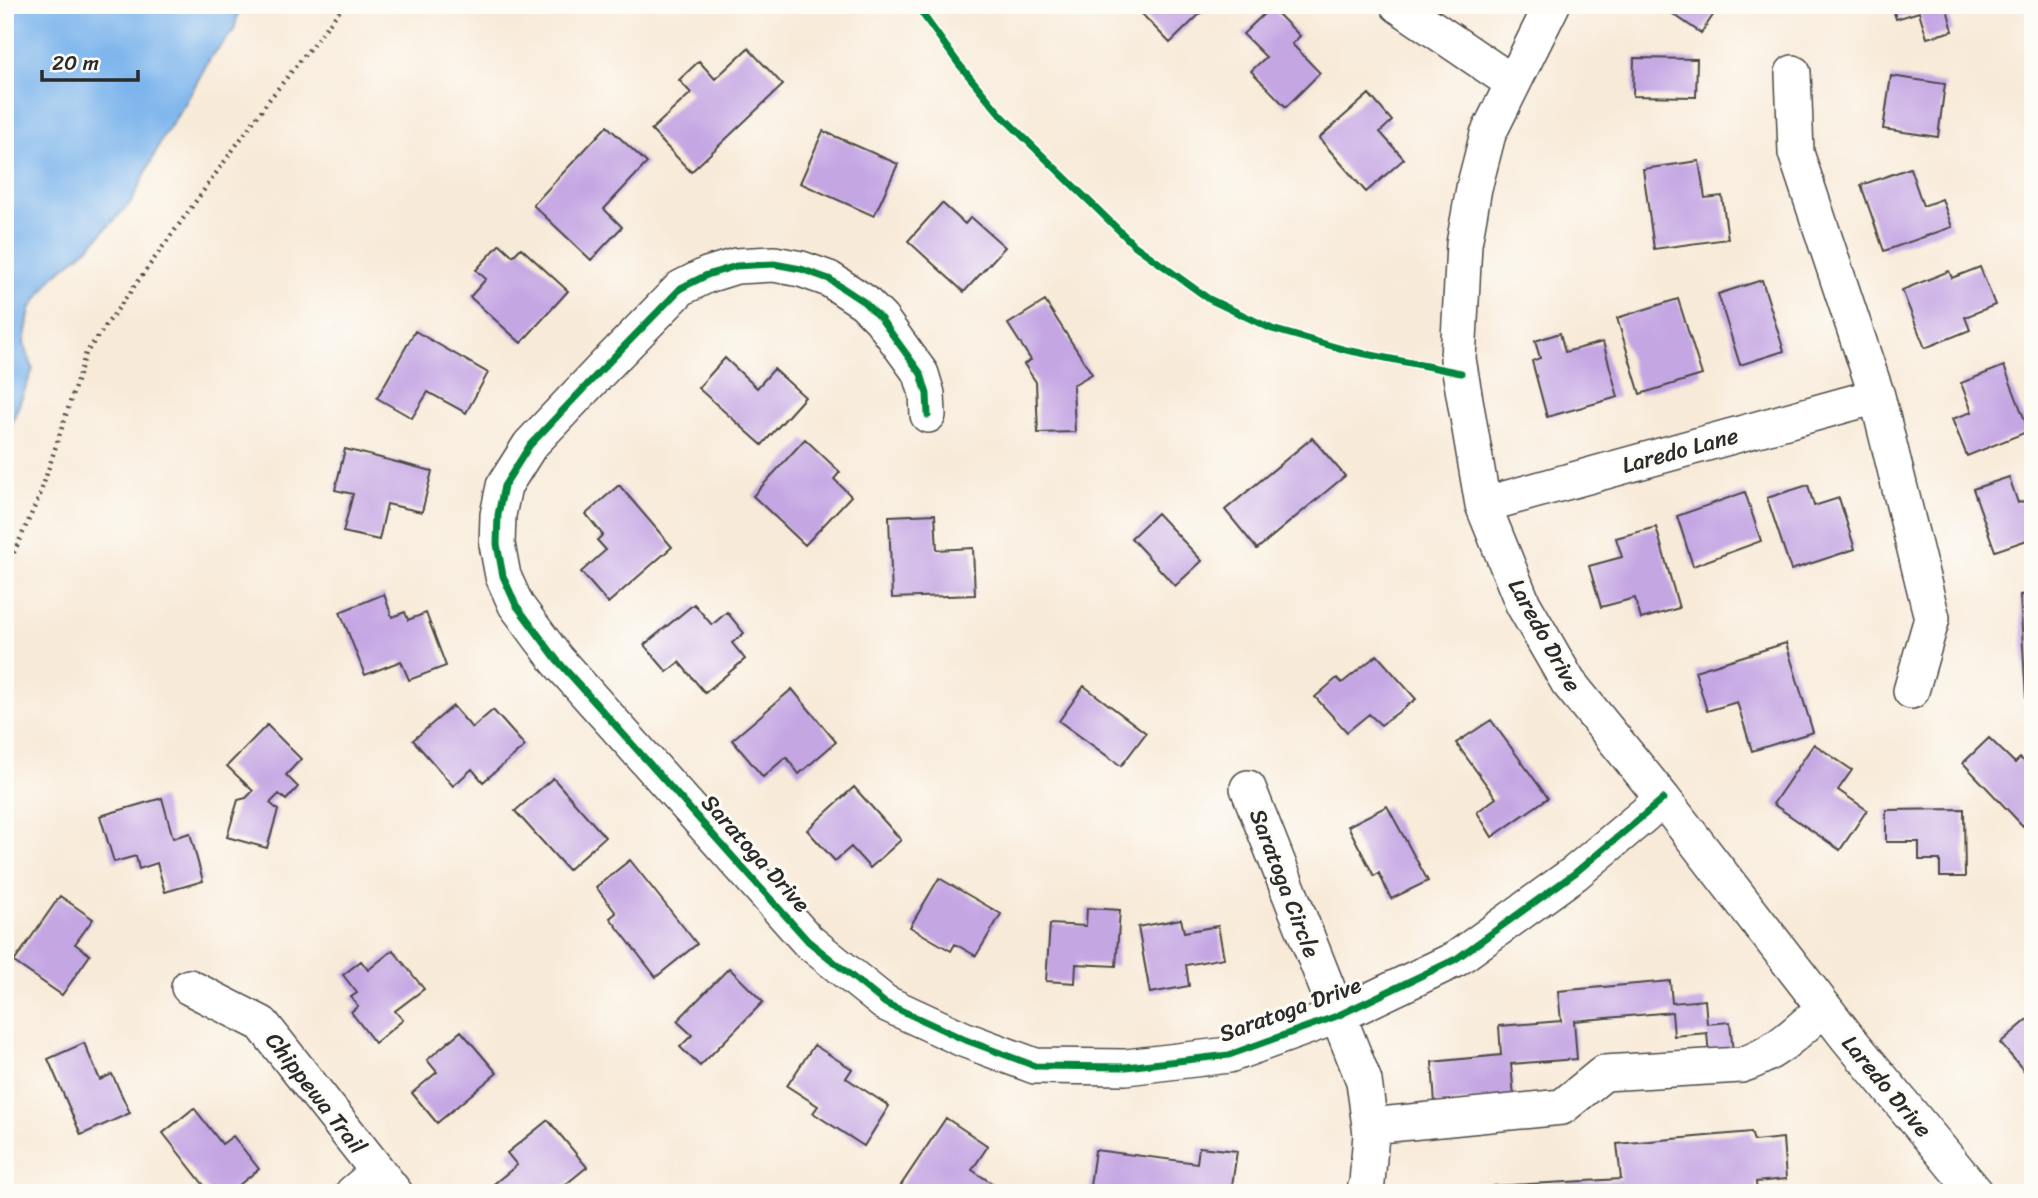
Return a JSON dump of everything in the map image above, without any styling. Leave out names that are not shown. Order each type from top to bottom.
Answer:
[{"type":"street","points":[[1398,5],[1513,83]]},
{"type":"street","name":"Laredo Drive","points":[[1552,5],[1488,134],[1474,188],[1464,244],[1458,359],[1482,505],[1523,604],[1568,682],[1824,1008],[1976,1193]]},
{"type":"street","points":[[1793,73],[1796,153],[1877,396],[1932,618],[1911,691]]},
{"type":"street","name":"Saratoga Drive","points":[[928,415],[927,394],[921,374],[881,318],[846,289],[829,279],[801,269],[774,264],[736,266],[707,275],[681,288],[530,445],[504,486],[498,515],[496,544],[503,576],[516,605],[557,660],[808,941],[886,1003],[963,1039],[1035,1066],[1126,1067],[1229,1055],[1337,1016],[1456,959],[1575,873],[1662,799]]},
{"type":"street","name":"Laredo Lane","points":[[1482,505],[1877,396]]},
{"type":"street","name":"Saratoga Circle","points":[[1248,788],[1364,1081],[1370,1126],[1364,1193]]},
{"type":"street","name":"Chippewa Trail","points":[[189,987],[262,1024],[375,1186]]},
{"type":"street","points":[[1370,1126],[1562,1107],[1604,1073],[1741,1065],[1760,1059],[1776,1049],[1824,1008]]},
{"type":"path","points":[[5,572],[40,495],[86,353],[270,100],[344,5]]},
{"type":"water","points":[[5,5],[240,5],[234,30],[210,58],[162,139],[132,201],[87,249],[54,276],[30,309],[24,343],[33,369],[5,440]]},
{"type":"building","points":[[1147,5],[1209,5],[1170,43],[1140,12]]},
{"type":"building","points":[[1660,5],[1720,5],[1701,33]]},
{"type":"building","points":[[1892,5],[1946,5],[1953,31],[1927,38],[1919,12],[1896,19]]},
{"type":"building","points":[[1271,7],[1300,36],[1292,44],[1320,73],[1286,107],[1251,71],[1266,57],[1243,34]]},
{"type":"building","points":[[748,48],[783,85],[691,172],[651,130],[691,93],[679,80],[699,61],[715,79]]},
{"type":"building","points":[[1634,58],[1697,59],[1696,97],[1633,96]]},
{"type":"building","points":[[1891,76],[1945,84],[1938,137],[1883,129]]},
{"type":"building","points":[[1369,94],[1392,121],[1380,132],[1404,159],[1366,192],[1319,138]]},
{"type":"building","points":[[607,126],[647,163],[604,209],[622,227],[591,260],[533,205]]},
{"type":"building","points":[[823,131],[898,164],[874,216],[800,183]]},
{"type":"building","points":[[1699,161],[1705,198],[1722,196],[1728,239],[1654,249],[1643,169]]},
{"type":"building","points":[[1910,168],[1923,206],[1942,199],[1952,227],[1884,251],[1861,185]]},
{"type":"building","points":[[942,203],[965,224],[971,217],[1005,247],[964,292],[908,241]]},
{"type":"building","points":[[500,244],[513,256],[521,248],[568,291],[521,343],[470,297],[486,279],[476,270]]},
{"type":"building","points":[[1980,267],[1995,305],[1965,317],[1970,330],[1925,348],[1902,290],[1949,271],[1952,278]]},
{"type":"building","points":[[1762,280],[1784,351],[1740,365],[1718,294]]},
{"type":"building","points":[[1678,299],[1702,375],[1640,394],[1617,318]]},
{"type":"building","points":[[1045,301],[1092,374],[1073,385],[1075,432],[1038,433],[1036,382],[1024,364],[1031,360],[1008,324]]},
{"type":"building","points":[[415,331],[488,373],[466,413],[428,392],[412,418],[377,398]]},
{"type":"building","points":[[1560,333],[1565,352],[1603,342],[1618,397],[1547,417],[1532,361],[1540,358],[1535,341]]},
{"type":"building","points":[[725,358],[757,388],[774,369],[805,397],[762,445],[698,388]]},
{"type":"building","points":[[2004,366],[2029,431],[1967,456],[1952,419],[1972,412],[1961,383]]},
{"type":"building","points":[[1312,438],[1345,476],[1257,549],[1225,510]]},
{"type":"building","points":[[805,439],[840,472],[834,479],[851,496],[805,545],[753,496]]},
{"type":"building","points":[[345,449],[432,471],[422,512],[387,504],[379,540],[343,532],[353,494],[335,490]]},
{"type":"building","points":[[2009,477],[2018,503],[2033,498],[2033,538],[1995,551],[1973,489]]},
{"type":"building","points":[[619,485],[672,547],[608,603],[581,572],[606,550],[597,540],[603,535],[586,514]]},
{"type":"building","points":[[1808,485],[1814,506],[1839,498],[1855,549],[1791,570],[1767,498]]},
{"type":"building","points":[[1745,492],[1761,541],[1693,566],[1677,516]]},
{"type":"building","points":[[1157,513],[1202,561],[1175,586],[1131,538]]},
{"type":"building","points":[[935,514],[937,550],[973,548],[975,595],[892,598],[889,516]]},
{"type":"building","points":[[1656,527],[1679,608],[1641,619],[1635,598],[1601,607],[1589,566],[1622,557],[1616,538]]},
{"type":"building","points":[[384,594],[392,617],[405,612],[408,620],[426,613],[446,666],[409,680],[401,661],[365,675],[340,612]]},
{"type":"building","points":[[2033,594],[2033,698],[2026,698],[2020,595]]},
{"type":"building","points":[[694,604],[712,625],[727,612],[744,633],[732,643],[745,659],[705,693],[679,662],[667,672],[644,645]]},
{"type":"building","points":[[1786,643],[1813,732],[1752,751],[1737,702],[1707,711],[1695,671]]},
{"type":"building","points":[[1377,655],[1416,699],[1381,725],[1369,714],[1347,732],[1315,697],[1337,678],[1342,683]]},
{"type":"building","points":[[1084,686],[1146,733],[1121,766],[1059,721]]},
{"type":"building","points":[[792,689],[836,742],[799,774],[786,757],[763,777],[732,740]]},
{"type":"building","points":[[453,706],[472,728],[493,710],[525,746],[483,782],[472,769],[453,786],[413,740]]},
{"type":"building","points":[[1491,720],[1548,798],[1492,837],[1477,812],[1496,798],[1456,743]]},
{"type":"building","points":[[267,725],[301,759],[286,775],[298,787],[286,800],[279,794],[270,803],[278,810],[267,848],[227,837],[238,800],[246,798],[253,791],[227,766]]},
{"type":"building","points":[[1989,738],[2015,763],[2020,758],[2025,762],[2033,754],[2033,816],[2023,826],[1963,763]]},
{"type":"building","points":[[1814,744],[1852,770],[1838,790],[1867,810],[1840,850],[1773,804]]},
{"type":"building","points":[[553,778],[605,837],[568,870],[515,811]]},
{"type":"building","points":[[854,787],[901,840],[870,868],[851,847],[835,861],[807,830]]},
{"type":"building","points":[[162,798],[173,838],[190,833],[203,881],[165,892],[157,863],[139,869],[136,856],[114,862],[100,816]]},
{"type":"building","points":[[1387,806],[1428,881],[1391,899],[1379,873],[1374,876],[1348,826]]},
{"type":"building","points":[[1964,809],[1965,877],[1940,877],[1940,860],[1919,860],[1919,842],[1886,842],[1886,810]]},
{"type":"building","points":[[630,860],[697,944],[656,977],[610,918],[616,913],[596,887]]},
{"type":"building","points":[[939,878],[1001,914],[976,956],[955,944],[951,951],[910,927]]},
{"type":"building","points":[[60,896],[93,919],[75,944],[90,955],[62,995],[14,962]]},
{"type":"building","points":[[1087,908],[1120,910],[1116,966],[1076,964],[1075,983],[1046,981],[1050,924],[1086,926]]},
{"type":"building","points":[[1181,919],[1184,932],[1218,926],[1224,958],[1186,965],[1189,986],[1150,993],[1138,927]]},
{"type":"building","points":[[393,950],[424,989],[395,1011],[403,1020],[375,1043],[351,1012],[358,1006],[351,997],[357,993],[343,975],[361,961],[368,970]]},
{"type":"building","points":[[729,968],[763,1002],[700,1066],[680,1047],[692,1035],[677,1021]]},
{"type":"building","points":[[1670,981],[1672,1003],[1705,1000],[1707,1024],[1730,1022],[1733,1053],[1709,1055],[1707,1033],[1674,1036],[1672,1012],[1574,1021],[1577,1059],[1511,1064],[1514,1097],[1435,1104],[1432,1062],[1501,1055],[1499,1026],[1561,1021],[1558,991]]},
{"type":"building","points":[[2033,1015],[2033,1081],[2000,1043]]},
{"type":"building","points":[[461,1031],[497,1073],[437,1123],[412,1093],[437,1072],[427,1060]]},
{"type":"building","points":[[84,1043],[100,1080],[112,1074],[130,1113],[81,1135],[48,1059]]},
{"type":"building","points":[[814,1045],[852,1069],[846,1078],[889,1106],[864,1146],[813,1113],[818,1106],[787,1086]]},
{"type":"building","points":[[194,1108],[222,1144],[233,1136],[259,1169],[229,1193],[210,1193],[163,1133]]},
{"type":"building","points":[[946,1118],[988,1146],[972,1170],[996,1186],[991,1193],[913,1193],[901,1185]]},
{"type":"building","points":[[548,1120],[587,1167],[555,1193],[493,1193],[489,1188],[517,1165],[507,1153]]},
{"type":"building","points":[[1751,1132],[1754,1141],[1783,1138],[1786,1179],[1756,1182],[1757,1193],[1494,1193],[1494,1186],[1621,1179],[1617,1144]]},
{"type":"building","points":[[1199,1147],[1237,1151],[1231,1193],[1089,1193],[1095,1150],[1197,1163]]},
{"type":"cycle path","points":[[916,5],[958,63],[1001,115],[1134,245],[1209,299],[1272,329],[1346,350],[1461,373]]},
{"type":"cycle path","points":[[928,415],[927,394],[921,374],[881,319],[864,302],[829,279],[801,269],[774,264],[736,266],[707,275],[681,288],[605,366],[530,445],[504,486],[498,515],[497,544],[503,576],[516,605],[557,660],[808,941],[885,1003],[963,1039],[1035,1066],[1126,1067],[1229,1055],[1337,1016],[1456,959],[1575,873],[1663,799]]}]
